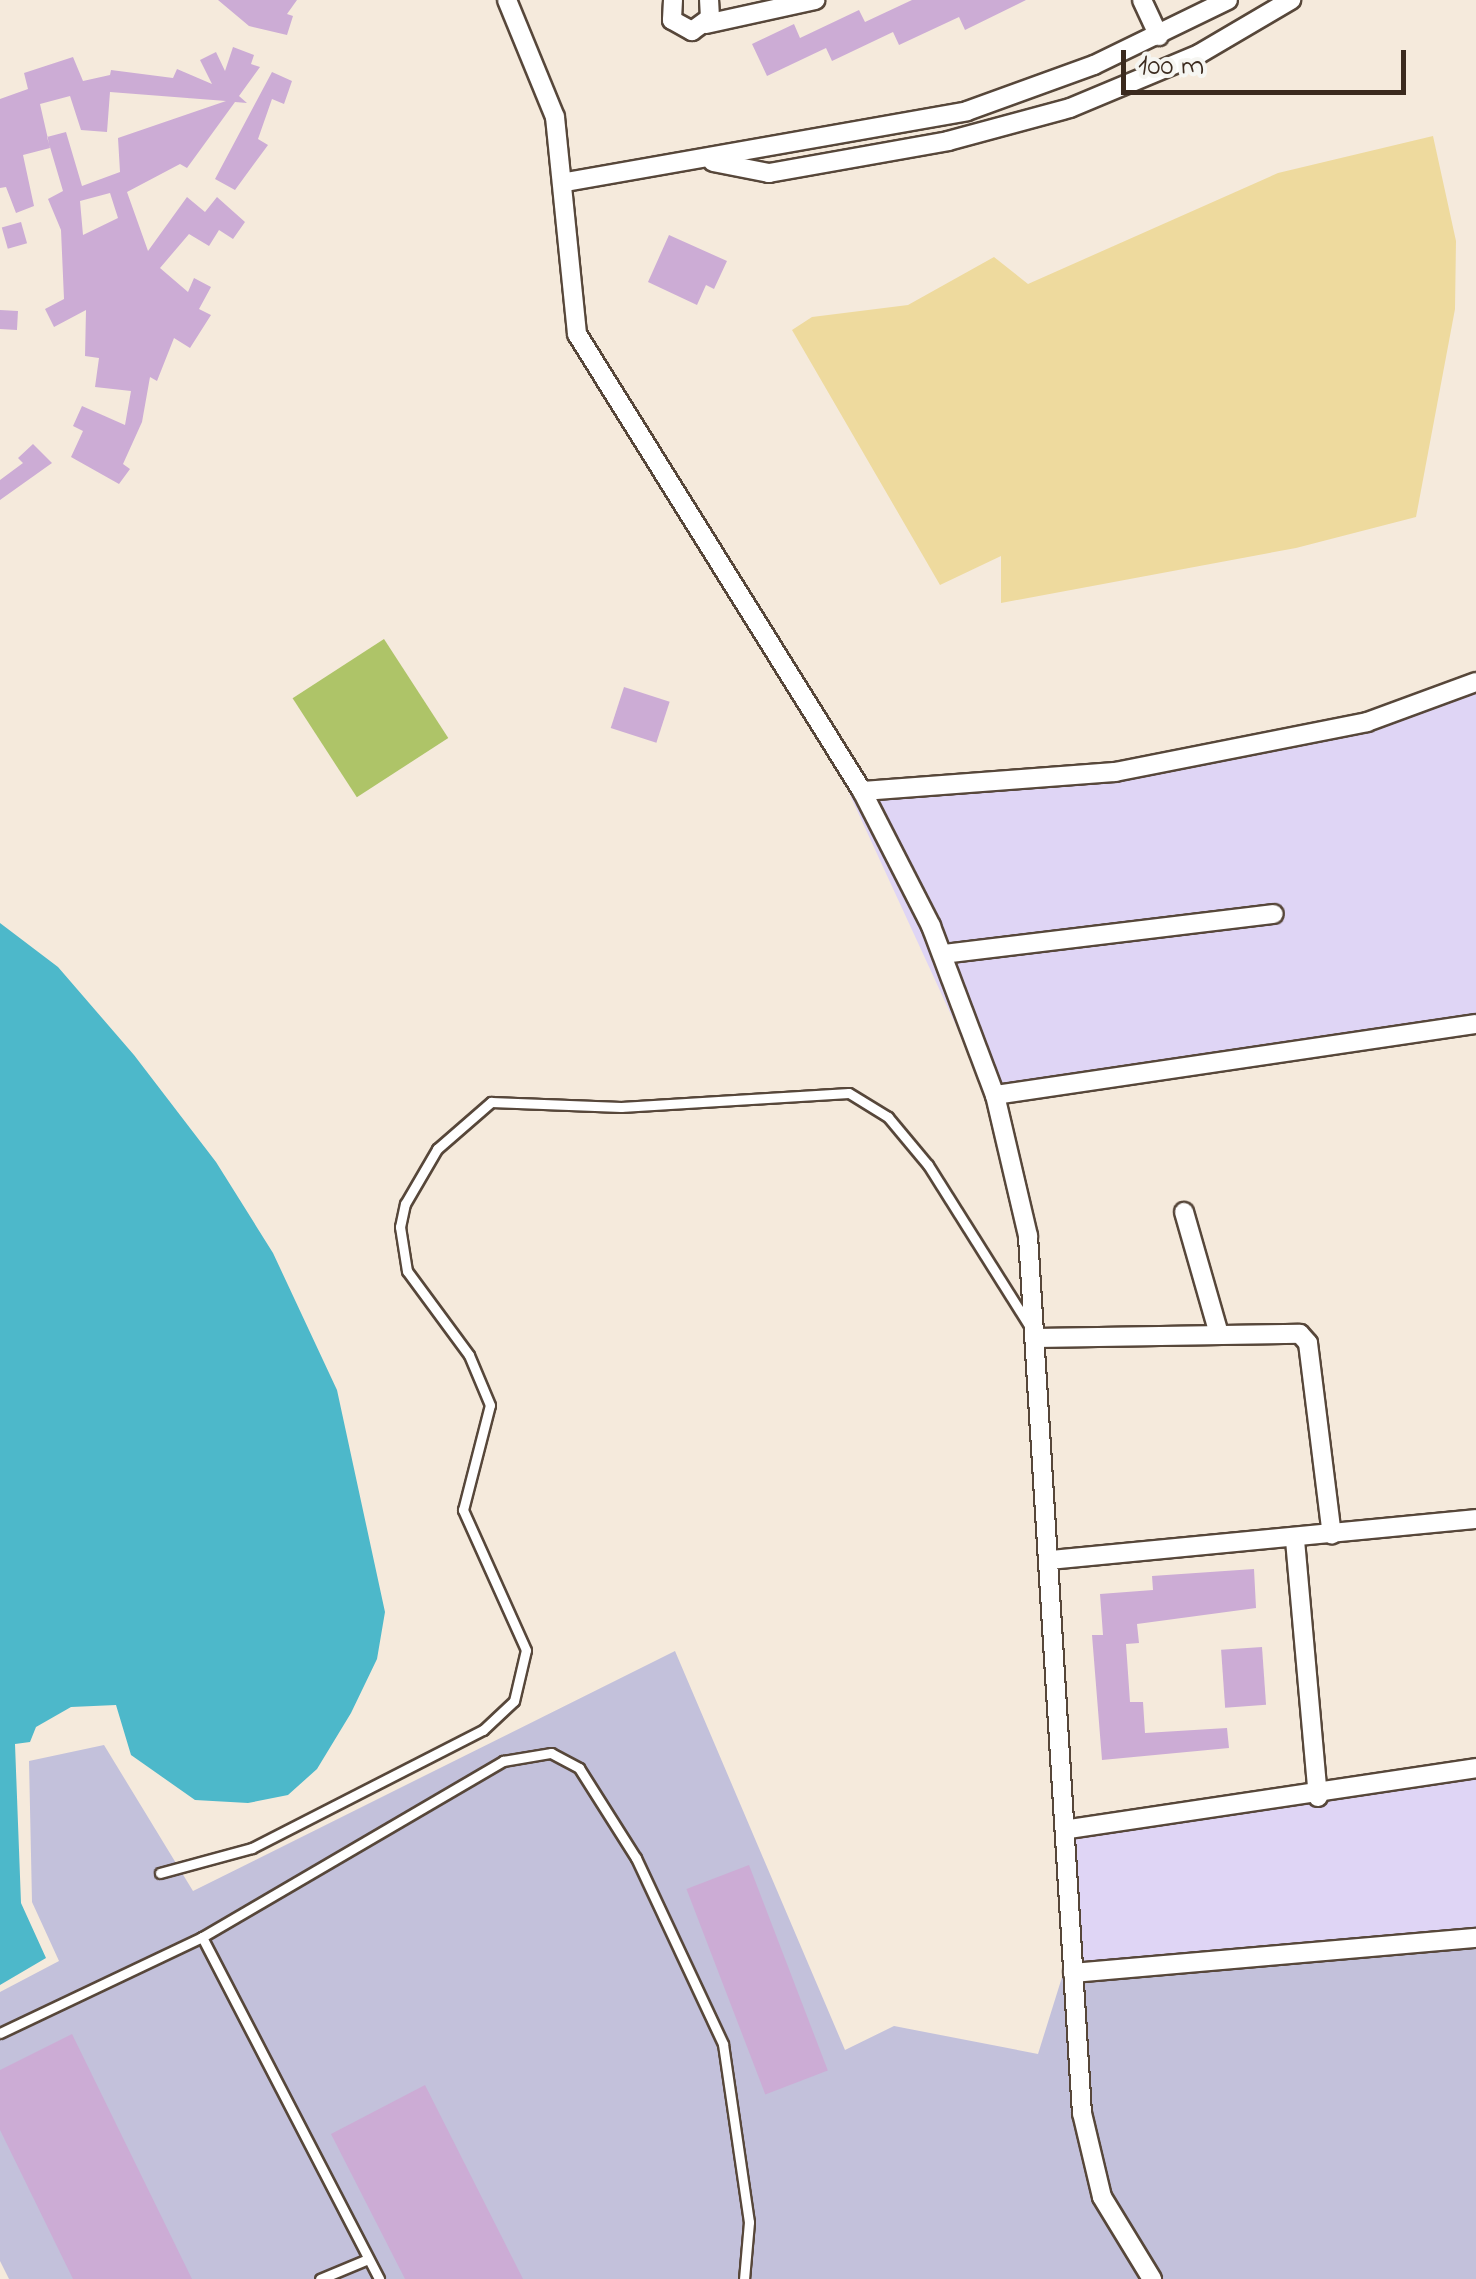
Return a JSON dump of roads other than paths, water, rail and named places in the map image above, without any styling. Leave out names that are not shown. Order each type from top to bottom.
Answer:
[{"type":"street","points":[[507,0],[540,72],[566,182],[577,334],[862,790],[943,954],[994,1095],[1028,1236],[1068,1829],[1073,1973],[1088,2154],[1102,2197],[1152,2279]]},
{"type":"street","points":[[673,0],[670,12],[677,26],[692,32],[706,24],[815,0]]},
{"type":"street","points":[[706,24],[708,0]]},
{"type":"street","points":[[1142,0],[1158,36]]},
{"type":"street","points":[[566,182],[967,111],[1158,36],[1228,0]]},
{"type":"street","points":[[702,160],[769,173],[1000,127],[1129,87],[1291,0]]},
{"type":"street","points":[[862,790],[1115,772],[1367,722],[1476,682]]},
{"type":"street","points":[[943,954],[1274,914]]},
{"type":"street","points":[[994,1095],[1476,1024]]},
{"type":"street","points":[[1184,1212],[1219,1334]]},
{"type":"street","points":[[1036,1338],[1292,1332],[1308,1343],[1332,1535]]},
{"type":"street","points":[[1050,1560],[1295,1540],[1476,1519]]},
{"type":"street","points":[[1295,1540],[1318,1797]]},
{"type":"street","points":[[1068,1829],[1318,1797],[1476,1768]]},
{"type":"street","points":[[1073,1973],[1476,1938]]},
{"type":"lane","points":[[160,1873],[252,1848],[483,1730],[514,1702],[526,1650],[463,1510],[490,1404],[468,1355],[407,1271],[400,1227],[404,1204],[437,1149],[491,1102],[621,1107],[850,1093],[888,1117],[928,1166],[1036,1338]]},
{"type":"lane","points":[[0,2033],[202,1938],[503,1761],[551,1753],[578,1768],[636,1858],[723,2044],[749,2222],[744,2279]]},
{"type":"lane","points":[[202,1938],[379,2279]]},
{"type":"lane","points":[[320,2279],[368,2258]]},
{"type":"water","points":[[0,923],[58,967],[134,1055],[216,1162],[273,1253],[337,1390],[385,1612],[377,1659],[351,1713],[317,1769],[288,1795],[248,1803],[195,1800],[131,1755],[116,1705],[71,1707],[36,1727],[30,1742],[15,1744],[21,1903],[46,1958],[0,1985]]}]
